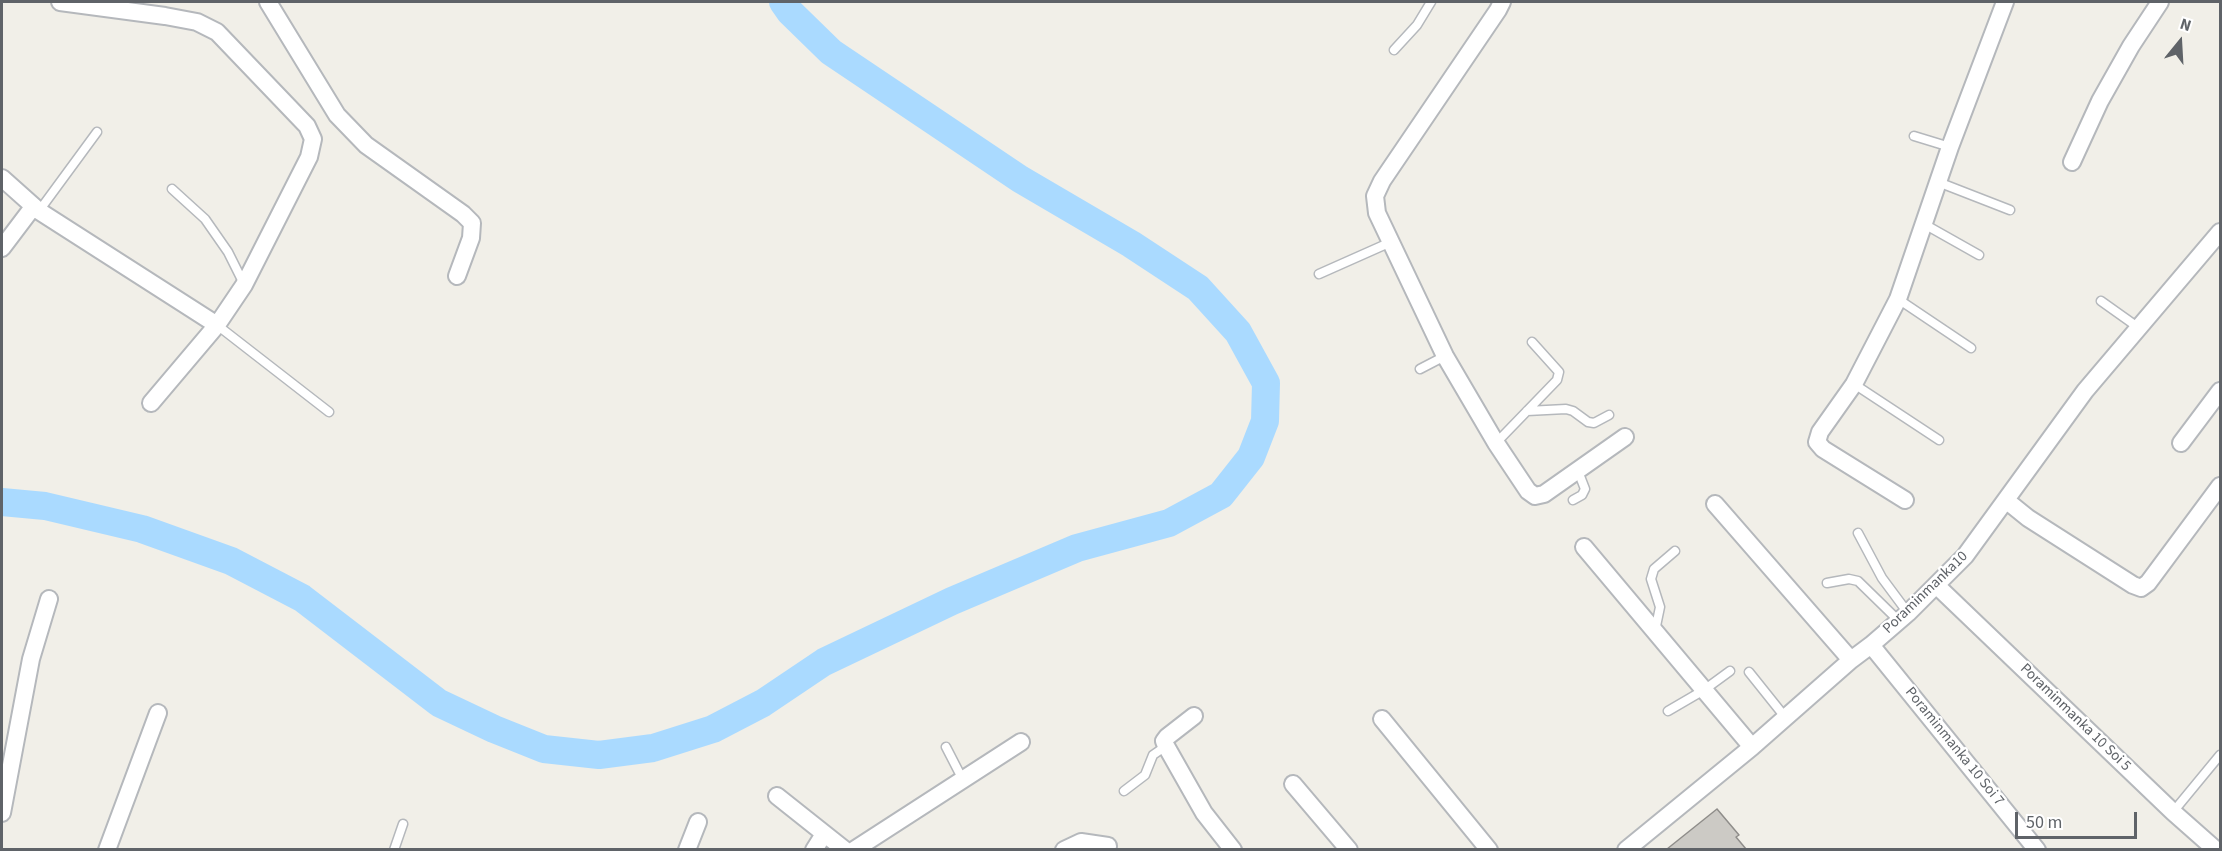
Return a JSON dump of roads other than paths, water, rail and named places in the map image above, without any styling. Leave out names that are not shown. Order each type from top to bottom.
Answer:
[{"type":"street","points":[[60,2],[197,22],[217,32],[307,126],[313,138],[309,157],[244,285],[217,325],[151,403]]},
{"type":"street","points":[[268,2],[337,115],[366,145],[463,214],[472,223],[471,238],[457,276]]},
{"type":"street","points":[[1502,2],[1382,181],[1375,196],[1377,213],[1445,356],[1496,443],[1528,491],[1535,495],[1544,494],[1625,437]]},
{"type":"street","points":[[1905,500],[1823,449],[1817,442],[1820,432],[1854,384],[1898,299],[1950,147],[2005,2]]},
{"type":"street","points":[[2072,162],[2100,101],[2131,46],[2160,2]]},
{"type":"street","points":[[2,178],[36,209],[217,325]]},
{"type":"street","points":[[2,248],[36,209]]},
{"type":"street","name":"Poraminmanka10","points":[[1626,849],[1752,747],[1871,645],[1965,556],[2085,391],[2220,232]]},
{"type":"street","points":[[2181,443],[2220,391]]},
{"type":"street","points":[[2007,501],[2028,518],[2141,588],[2148,583],[2220,486]]},
{"type":"street","points":[[1715,504],[1851,660]]},
{"type":"street","points":[[1584,547],[1752,747]]},
{"type":"street","name":"Poraminmanka 10 Soi 5","points":[[1936,585],[2173,812],[2216,849]]},
{"type":"street","points":[[2,813],[31,659],[49,599]]},
{"type":"street","name":"Poraminmanka 10 Soi 7","points":[[1871,645],[2037,849]]},
{"type":"street","points":[[107,849],[158,713]]},
{"type":"street","points":[[1194,716],[1164,741],[1204,813],[1233,849]]},
{"type":"street","points":[[1382,719],[1489,849]]},
{"type":"street","points":[[854,849],[1021,742]]},
{"type":"street","points":[[1293,784],[1349,849]]},
{"type":"street","points":[[777,796],[845,849]]},
{"type":"street","points":[[687,849],[698,822]]},
{"type":"street","points":[[814,849],[824,834]]},
{"type":"street","points":[[1064,849],[1081,842],[1108,846]]},
{"type":"lane","points":[[1394,50],[1417,25],[1431,2]]},
{"type":"lane","points":[[36,209],[97,132]]},
{"type":"lane","points":[[1914,136],[1950,147]]},
{"type":"lane","points":[[1938,182],[2010,210]]},
{"type":"lane","points":[[172,189],[205,219],[228,252],[244,285]]},
{"type":"lane","points":[[1924,224],[1979,255]]},
{"type":"lane","points":[[1319,274],[1391,242]]},
{"type":"lane","points":[[1898,299],[1971,348]]},
{"type":"lane","points":[[2101,301],[2140,328]]},
{"type":"lane","points":[[217,325],[329,412]]},
{"type":"lane","points":[[1496,443],[1557,380],[1559,372],[1532,342]]},
{"type":"lane","points":[[1420,369],[1445,356]]},
{"type":"lane","points":[[1854,384],[1939,440]]},
{"type":"lane","points":[[1527,411],[1566,409],[1594,423],[1610,415]]},
{"type":"lane","points":[[1573,500],[1582,495],[1585,489],[1578,471]]},
{"type":"lane","points":[[1858,533],[1903,617]]},
{"type":"lane","points":[[1654,631],[1660,607],[1651,579],[1654,569],[1675,551]]},
{"type":"lane","points":[[1827,583],[1849,579],[1858,581],[1903,617]]},
{"type":"lane","points":[[1668,711],[1704,690],[1730,671]]},
{"type":"lane","points":[[1749,672],[1785,717]]},
{"type":"lane","points":[[1124,791],[1145,775],[1153,755],[1166,746]]},
{"type":"lane","points":[[946,747],[963,780]]},
{"type":"lane","points":[[2173,812],[2220,755]]},
{"type":"lane","points":[[394,849],[403,824]]},
{"type":"waterway","points":[[2,502],[45,506],[142,529],[231,561],[302,598],[439,703],[544,749],[599,755],[653,748],[713,729],[763,703],[824,662],[952,601],[1077,548],[1169,523],[1221,495],[1251,457],[1265,421],[1266,383],[1238,332],[1198,288],[1131,244],[1020,179],[831,52],[790,12],[783,2]]}]
